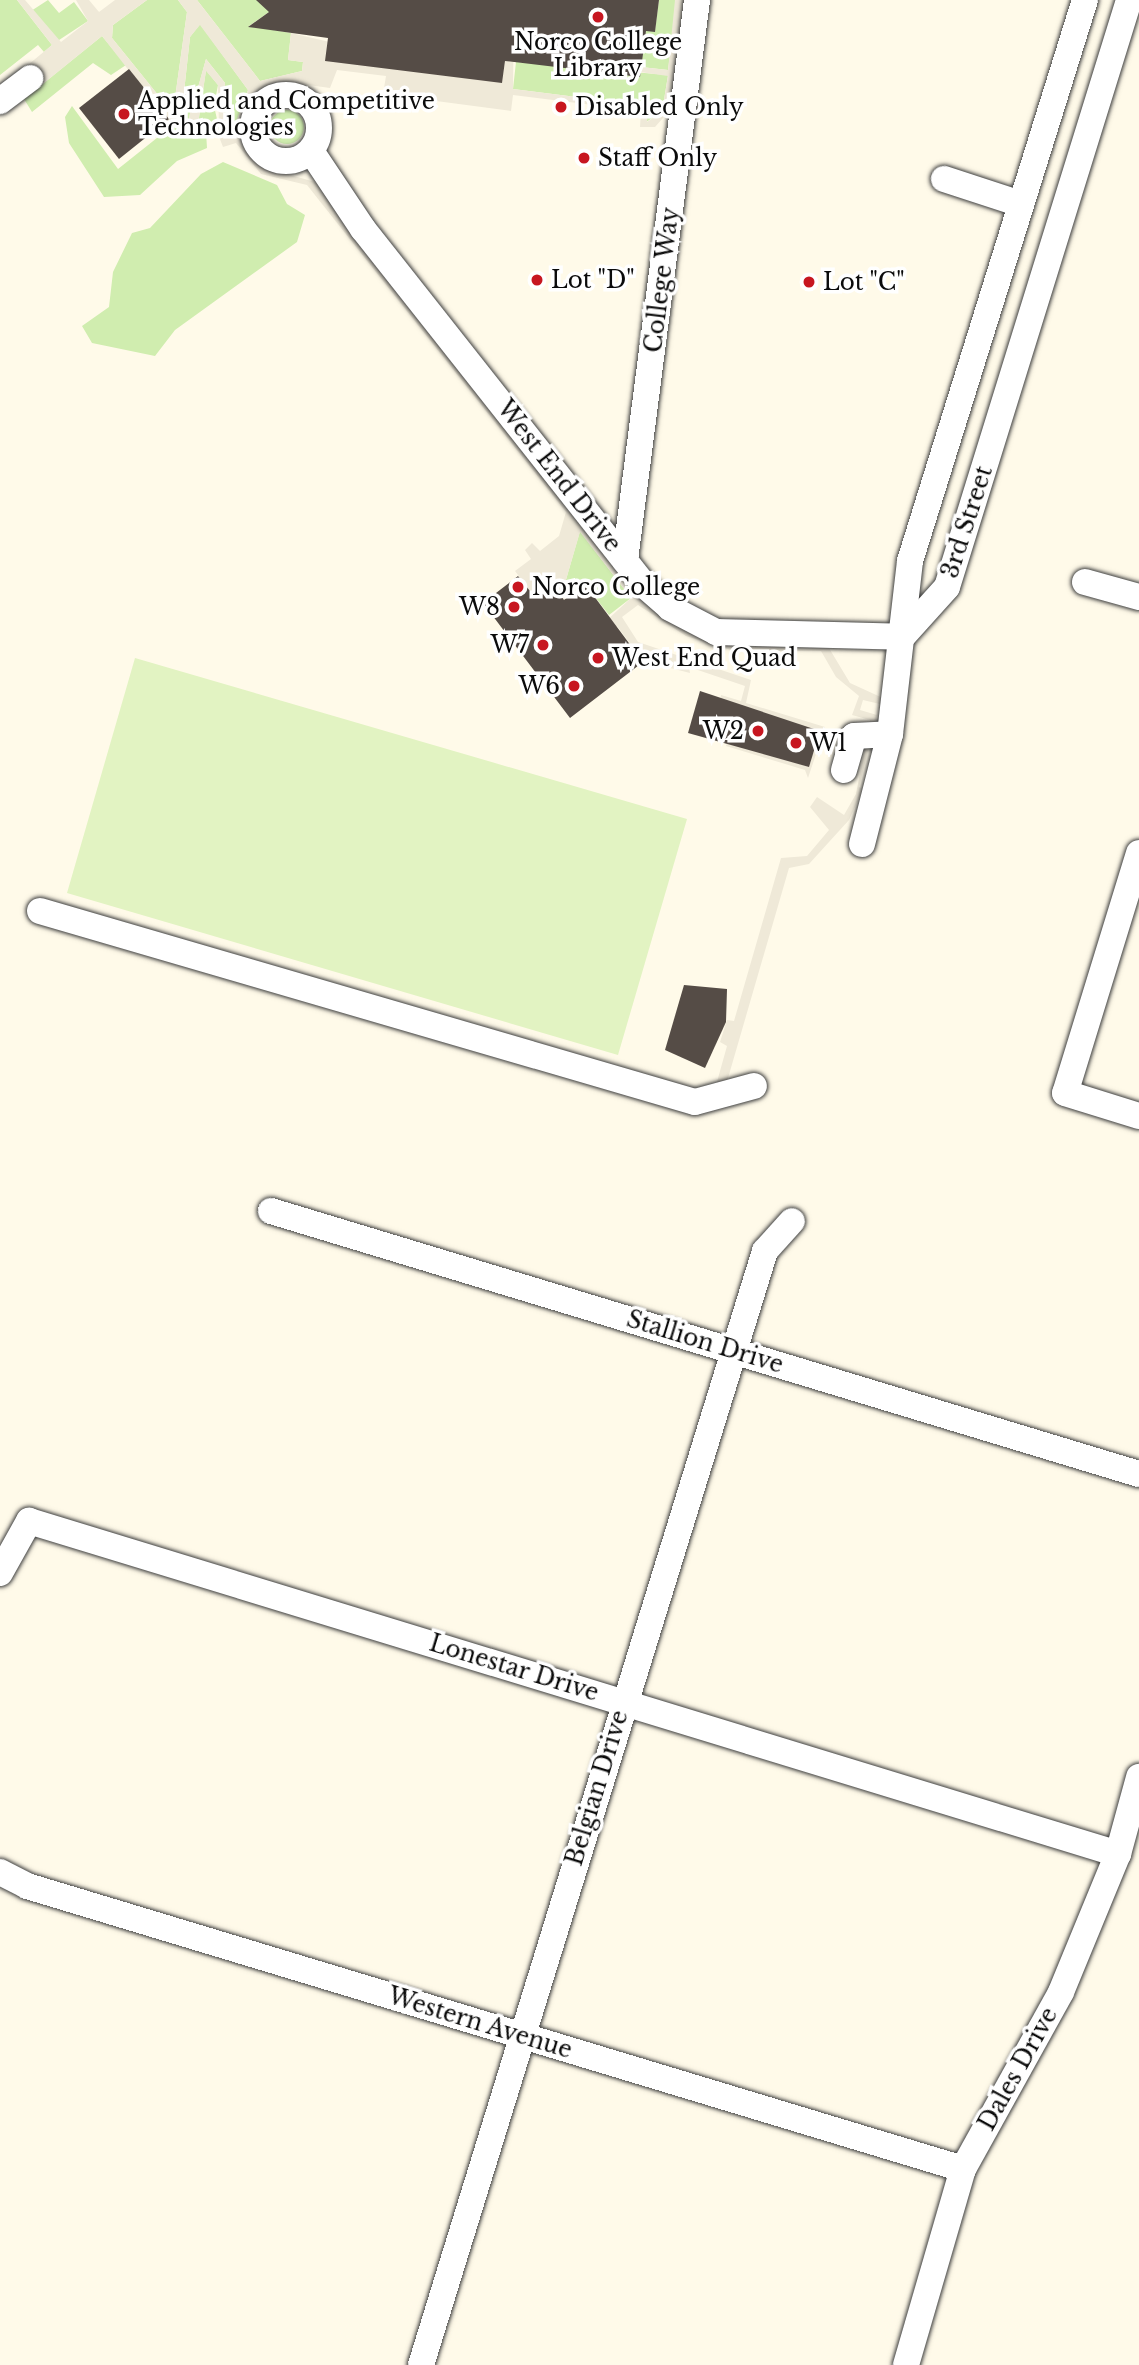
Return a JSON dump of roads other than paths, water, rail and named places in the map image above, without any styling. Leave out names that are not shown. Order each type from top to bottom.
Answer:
[{"type":"street","name":"College Way","points":[[625,560],[696,0]]},
{"type":"street","name":"3rd Street","points":[[902,637],[910,561],[1085,0]]},
{"type":"street","name":"3rd Street","points":[[902,637],[947,587],[1129,0]]},
{"type":"street","points":[[0,101],[30,78]]},
{"type":"street","points":[[278,96],[297,97],[314,109],[319,130],[311,151],[288,161],[269,156],[256,142],[254,123],[262,105],[278,96]]},
{"type":"street","name":"West End Drive","points":[[311,151],[363,229],[625,560],[670,608],[716,632],[902,637]]},
{"type":"street","points":[[944,179],[1021,204]]},
{"type":"street","points":[[1085,582],[1139,597]]},
{"type":"street","points":[[862,844],[890,734],[902,637]]},
{"type":"street","points":[[844,770],[854,736],[890,734]]},
{"type":"street","points":[[1139,853],[1065,1093],[1139,1116]]},
{"type":"street","points":[[40,911],[695,1102],[754,1086]]},
{"type":"street","name":"Stallion Drive","points":[[271,1211],[1139,1474]]},
{"type":"street","name":"Belgian Drive","points":[[421,2365],[623,1701],[765,1251],[792,1221]]},
{"type":"street","name":"Lonestar Drive","points":[[0,1573],[29,1521],[1118,1854]]},
{"type":"street","name":"Dales Drive","points":[[906,2365],[963,2169],[1061,1992],[1118,1854],[1139,1777]]},
{"type":"street","name":"Western Avenue","points":[[0,1872],[27,1886],[963,2169]]},
{"type":"place","name":"Norco College Library","points":[[598,17]]},
{"type":"place","name":"Disabled Only","points":[[561,107]]},
{"type":"place","name":"Applied and Competitive Technologies","points":[[124,114]]},
{"type":"place","name":"Staff Only","points":[[584,158]]},
{"type":"place","name":"Lot \"D\"","points":[[537,280]]},
{"type":"place","name":"Lot \"C\"","points":[[809,282]]},
{"type":"place","name":"Norco College","points":[[518,587]]},
{"type":"place","name":"W8","points":[[514,607]]},
{"type":"place","name":"W7","points":[[543,645]]},
{"type":"place","name":"West End Quad","points":[[598,658]]},
{"type":"place","name":"W6","points":[[574,686]]},
{"type":"place","name":"W2","points":[[758,731]]},
{"type":"place","name":"W1","points":[[796,743]]}]
